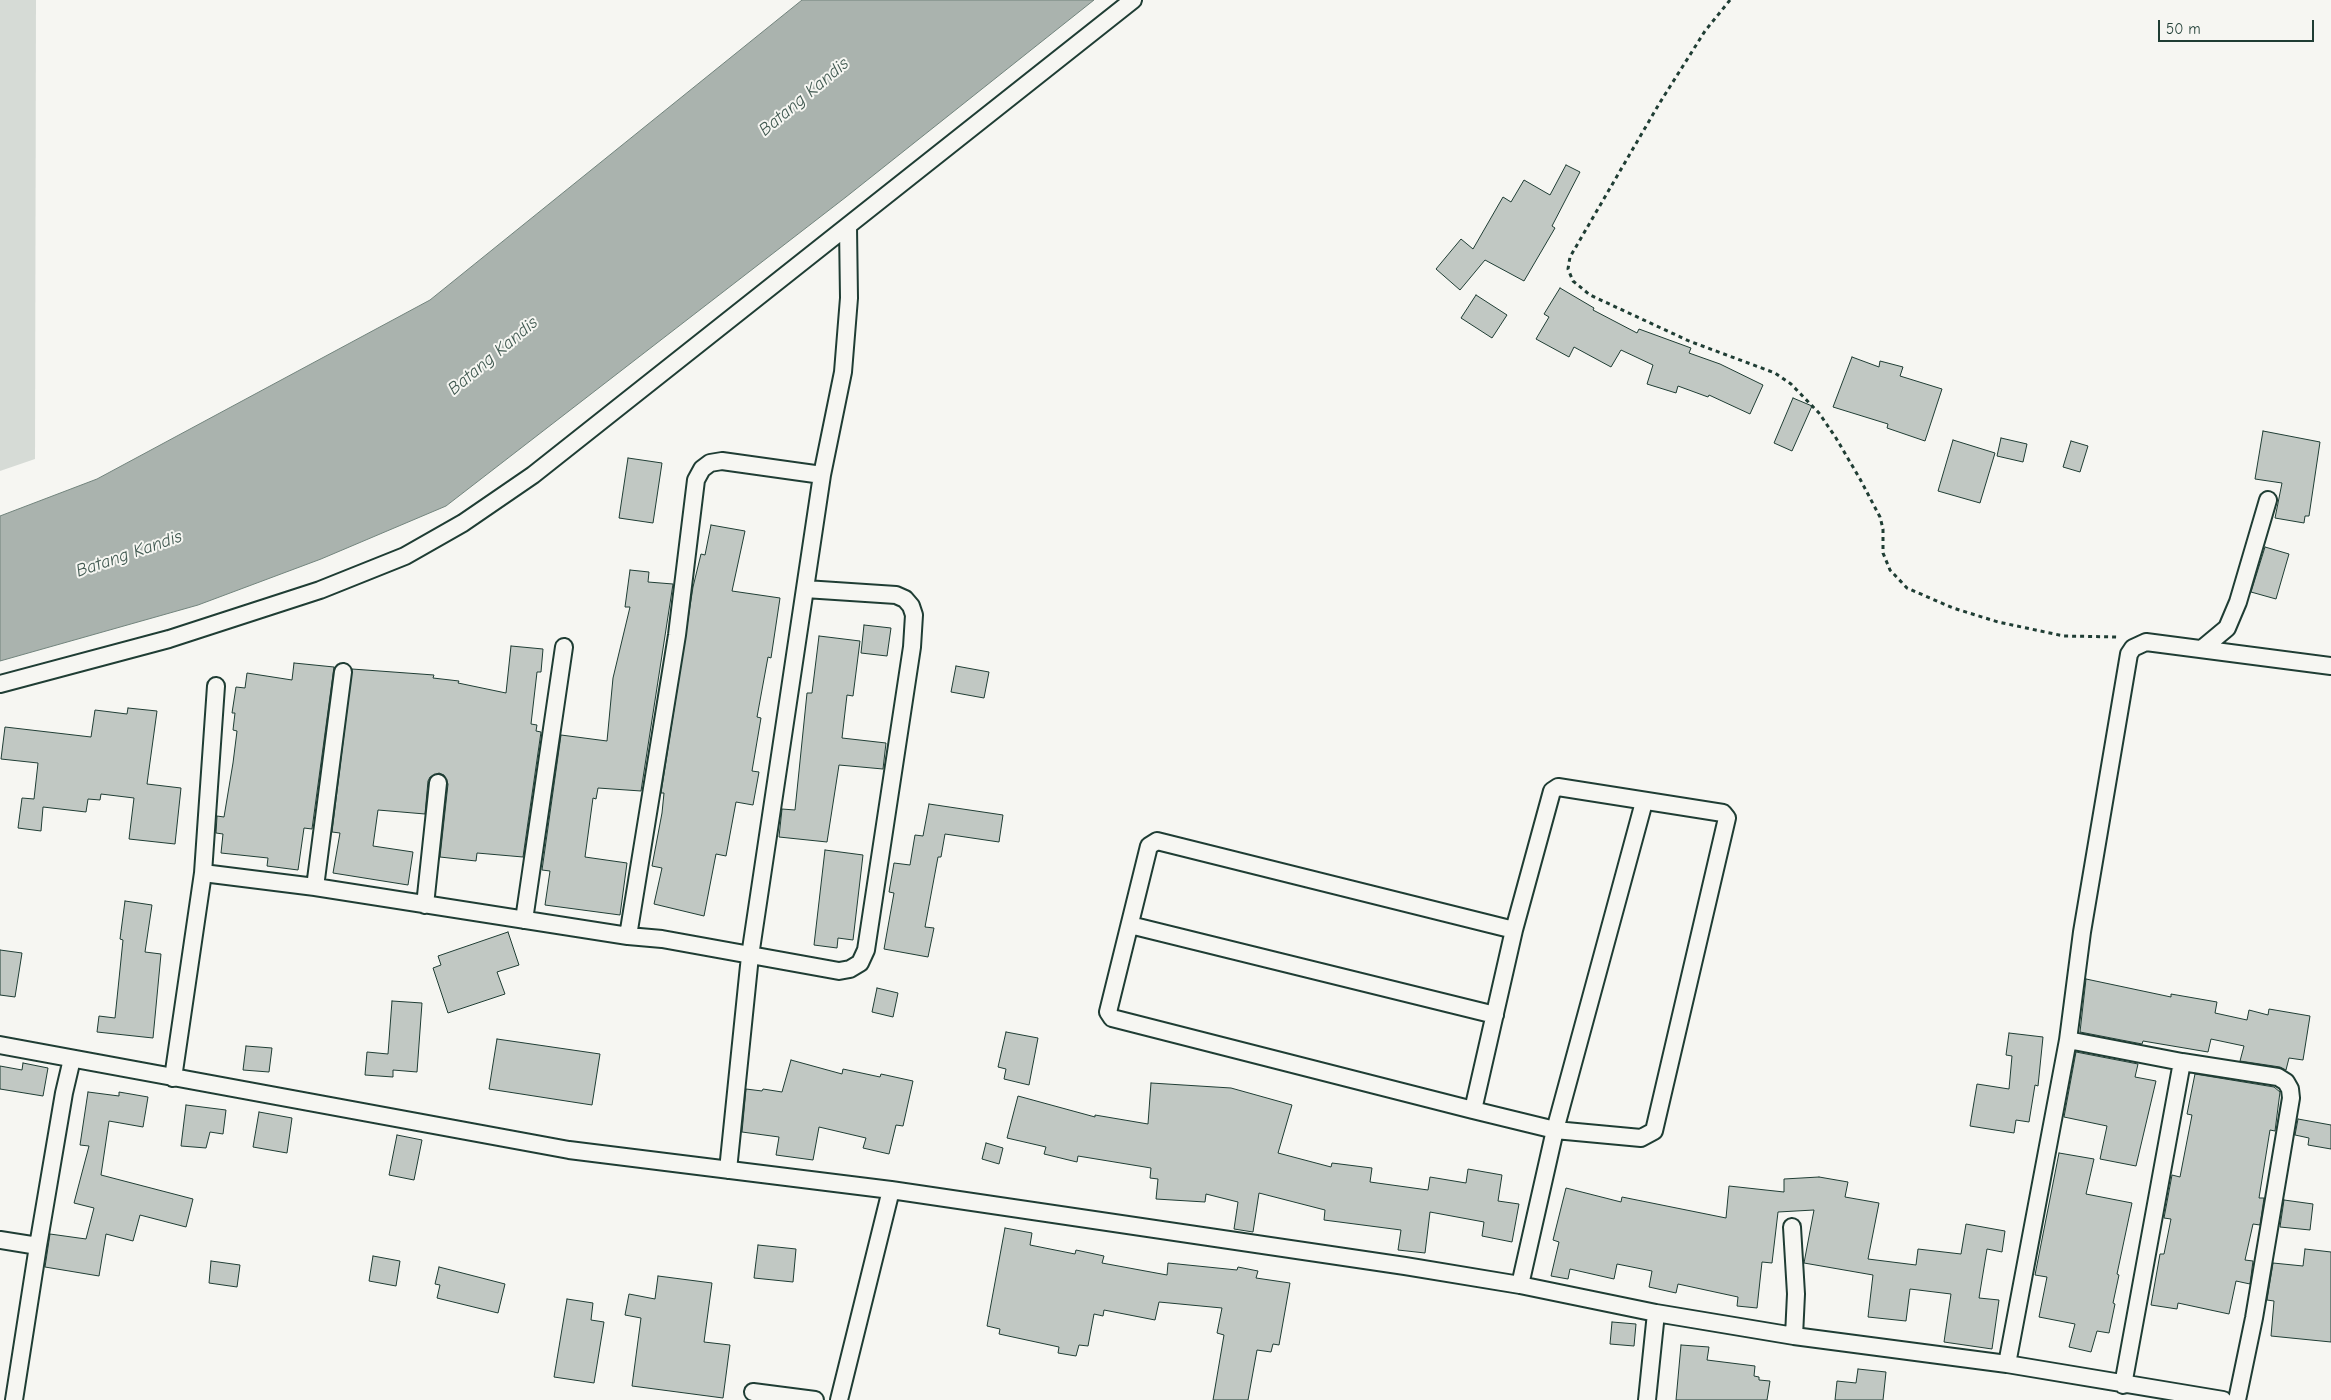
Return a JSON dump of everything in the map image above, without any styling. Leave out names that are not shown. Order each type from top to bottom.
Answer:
[{"type":"street","points":[[0,684],[178,636],[320,590],[404,556],[463,523],[533,475],[1133,0]]},
{"type":"street","points":[[728,1170],[750,956],[822,475],[843,372],[847,332],[848,227]]},
{"type":"street","points":[[628,936],[677,635],[696,480],[702,469],[710,463],[722,461],[822,475]]},
{"type":"street","points":[[2203,648],[2227,628],[2238,602],[2268,500]]},
{"type":"street","points":[[203,873],[315,887],[628,936],[662,939],[839,971],[850,969],[860,963],[866,950],[912,647],[914,615],[911,606],[905,599],[896,595],[805,588]]},
{"type":"street","points":[[2007,1364],[2068,1040],[2082,932],[2129,654],[2139,644],[2146,642],[2331,666]]},
{"type":"street","points":[[524,920],[564,647]]},
{"type":"street","points":[[315,887],[343,672]]},
{"type":"street","points":[[172,1078],[203,873],[216,686]]},
{"type":"street","points":[[425,905],[438,783]]},
{"type":"street","points":[[1473,1110],[1514,930],[1552,791],[1558,787],[1723,813],[1727,818],[1654,1131],[1641,1138],[1555,1130],[1473,1110],[1112,1018],[1108,1012],[1149,846],[1157,841],[1514,930]]},
{"type":"street","points":[[1520,1284],[1555,1130],[1644,802]]},
{"type":"street","points":[[1130,925],[1495,1015]]},
{"type":"street","points":[[2068,1040],[2182,1062],[2278,1077],[2286,1082],[2290,1089],[2289,1107],[2254,1318],[2237,1400]]},
{"type":"street","points":[[0,1045],[569,1150],[891,1190],[1520,1284],[1656,1313],[1794,1336],[2007,1364],[2123,1385],[2223,1400]]},
{"type":"street","points":[[14,1400],[64,1093],[72,1059]]},
{"type":"street","points":[[2123,1385],[2182,1062]]},
{"type":"street","points":[[839,1400],[891,1190]]},
{"type":"street","points":[[1792,1227],[1796,1294],[1794,1336]]},
{"type":"street","points":[[0,1240],[38,1246]]},
{"type":"street","points":[[1647,1400],[1656,1313]]},
{"type":"street","points":[[753,1392],[815,1400]]},
{"type":"path","points":[[1730,0],[1706,31],[1659,104],[1570,257],[1568,270],[1573,281],[1599,300],[1689,342],[1768,370],[1792,384],[1819,413],[1860,479],[1880,517],[1883,529],[1883,553],[1890,570],[1908,588],[1953,608],[1998,622],[2064,636],[2113,637],[2146,642]]},
{"type":"shaded area","points":[[0,0],[36,0],[35,459],[0,471]]},
{"type":"water","name":"Batang Kandis","points":[[802,0],[1094,0],[846,197],[446,506],[321,559],[198,605],[0,661],[0,516],[97,479],[430,300]]},
{"type":"building","points":[[1566,165],[1580,172],[1552,226],[1555,228],[1524,281],[1485,260],[1460,290],[1436,269],[1461,239],[1473,249],[1503,197],[1511,202],[1524,180],[1550,195]]},
{"type":"building","points":[[1560,288],[1594,308],[1593,310],[1637,333],[1639,329],[1691,348],[1689,353],[1720,364],[1763,385],[1750,414],[1709,395],[1708,397],[1678,386],[1676,393],[1647,384],[1653,365],[1621,350],[1611,367],[1574,347],[1569,357],[1536,339],[1549,317],[1544,314]]},
{"type":"building","points":[[1476,295],[1507,315],[1492,338],[1461,318]]},
{"type":"building","points":[[1852,357],[1879,367],[1880,361],[1903,367],[1900,376],[1942,389],[1925,441],[1887,428],[1888,424],[1833,407]]},
{"type":"building","points":[[1793,398],[1812,406],[1792,451],[1774,443]]},
{"type":"building","points":[[2263,431],[2320,442],[2309,516],[2305,516],[2304,523],[2275,518],[2282,483],[2255,479]]},
{"type":"building","points":[[2001,438],[2027,444],[2023,462],[1997,456]]},
{"type":"building","points":[[1953,440],[1995,453],[1980,503],[1938,491]]},
{"type":"building","points":[[2071,441],[2088,446],[2080,472],[2063,467]]},
{"type":"building","points":[[628,458],[662,463],[653,523],[619,518]]},
{"type":"building","points":[[711,525],[745,531],[732,591],[780,598],[771,658],[768,657],[757,717],[761,718],[752,771],[759,772],[753,805],[736,802],[726,856],[716,854],[704,916],[654,904],[662,868],[652,866],[662,813],[664,793],[661,793],[693,587],[701,554],[705,555]]},
{"type":"building","points":[[2265,547],[2289,554],[2276,599],[2251,592]]},
{"type":"building","points":[[630,570],[649,572],[648,582],[673,584],[641,791],[598,788],[596,799],[593,798],[585,857],[627,863],[620,915],[545,905],[550,871],[542,870],[561,735],[607,741],[613,678],[630,607],[625,607]]},
{"type":"building","points":[[864,625],[891,628],[887,656],[861,653]]},
{"type":"building","points":[[819,636],[860,641],[853,696],[847,695],[842,738],[886,743],[883,769],[839,765],[827,842],[779,837],[782,809],[795,810],[807,693],[812,693]]},
{"type":"building","points":[[511,646],[543,649],[541,672],[537,672],[531,724],[537,725],[536,731],[541,732],[523,857],[477,853],[476,861],[440,857],[448,784],[444,775],[439,773],[430,777],[428,781],[425,814],[378,810],[373,846],[413,852],[408,885],[333,873],[340,833],[332,832],[352,669],[434,675],[433,678],[459,681],[458,683],[506,693]]},
{"type":"building","points":[[294,663],[334,667],[312,829],[304,828],[298,870],[267,866],[268,858],[221,853],[223,834],[216,833],[217,816],[224,817],[233,763],[237,731],[233,730],[235,713],[232,713],[236,687],[245,688],[247,673],[292,680]]},
{"type":"building","points":[[956,666],[989,672],[984,698],[951,692]]},
{"type":"building","points":[[128,708],[157,711],[147,784],[181,788],[175,844],[129,839],[134,798],[101,794],[100,800],[88,799],[86,812],[43,807],[41,831],[18,828],[22,798],[34,799],[38,763],[1,759],[5,727],[91,737],[95,710],[127,714]]},
{"type":"building","points":[[929,804],[1003,815],[999,842],[945,834],[941,857],[938,857],[925,927],[934,928],[928,957],[884,949],[894,893],[889,892],[894,863],[910,865],[915,835],[923,836]]},
{"type":"building","points":[[825,850],[863,855],[853,940],[838,938],[837,948],[814,945]]},
{"type":"building","points":[[125,901],[152,905],[145,952],[161,954],[153,1038],[97,1032],[99,1016],[115,1018],[123,940],[120,939]]},
{"type":"building","points":[[508,932],[519,965],[497,972],[505,994],[448,1013],[433,968],[441,965],[438,956]]},
{"type":"building","points":[[0,950],[22,953],[15,997],[0,995]]},
{"type":"building","points":[[2086,979],[2171,997],[2171,994],[2217,1002],[2215,1013],[2247,1020],[2249,1010],[2268,1015],[2269,1009],[2310,1016],[2303,1060],[2289,1058],[2286,1070],[2280,1067],[2240,1061],[2244,1046],[2211,1039],[2208,1052],[2143,1041],[2142,1044],[2080,1032]]},
{"type":"building","points":[[877,988],[898,993],[893,1017],[872,1012]]},
{"type":"building","points":[[392,1001],[422,1003],[417,1072],[393,1070],[393,1077],[365,1075],[367,1052],[388,1054]]},
{"type":"building","points":[[1006,1032],[1038,1038],[1029,1085],[1004,1079],[1006,1069],[998,1067]]},
{"type":"building","points":[[2009,1033],[2043,1037],[2038,1086],[2035,1085],[2029,1122],[2016,1120],[2014,1133],[1970,1126],[1977,1084],[2009,1089],[2012,1056],[2006,1055]]},
{"type":"building","points":[[497,1039],[600,1054],[592,1105],[489,1089]]},
{"type":"building","points":[[246,1046],[272,1048],[269,1072],[243,1070]]},
{"type":"building","points":[[2076,1052],[2138,1064],[2135,1077],[2156,1081],[2136,1166],[2100,1159],[2107,1126],[2064,1117]]},
{"type":"building","points":[[791,1060],[842,1074],[843,1069],[880,1077],[881,1074],[913,1081],[903,1126],[896,1125],[889,1154],[863,1148],[866,1138],[819,1127],[813,1160],[776,1155],[779,1137],[742,1132],[746,1089],[782,1092]]},
{"type":"building","points":[[23,1063],[48,1068],[43,1096],[0,1089],[0,1066],[22,1070]]},
{"type":"building","points":[[2195,1074],[2274,1087],[2280,1092],[2275,1131],[2270,1130],[2259,1198],[2264,1198],[2260,1225],[2253,1224],[2245,1260],[2253,1261],[2250,1284],[2236,1281],[2229,1314],[2178,1303],[2177,1309],[2151,1305],[2160,1254],[2164,1254],[2171,1219],[2164,1218],[2172,1175],[2180,1177],[2192,1115],[2187,1114]]},
{"type":"building","points":[[1151,1083],[1231,1088],[1292,1105],[1278,1153],[1331,1167],[1332,1163],[1372,1168],[1370,1182],[1428,1190],[1430,1177],[1466,1183],[1468,1169],[1502,1175],[1498,1201],[1519,1204],[1512,1242],[1482,1236],[1484,1222],[1430,1212],[1425,1253],[1398,1250],[1401,1230],[1324,1220],[1325,1210],[1259,1193],[1253,1232],[1234,1229],[1238,1202],[1206,1194],[1205,1202],[1156,1199],[1158,1179],[1150,1178],[1151,1168],[1078,1156],[1077,1162],[1044,1154],[1046,1147],[1007,1138],[1018,1096],[1095,1117],[1095,1115],[1148,1124]]},
{"type":"building","points":[[88,1092],[119,1096],[119,1092],[148,1097],[143,1127],[109,1121],[101,1175],[193,1199],[186,1227],[140,1215],[133,1241],[106,1234],[99,1276],[45,1267],[50,1234],[86,1239],[94,1208],[74,1203],[89,1146],[80,1145]]},
{"type":"building","points":[[186,1105],[226,1110],[223,1134],[210,1132],[206,1148],[181,1146]]},
{"type":"building","points":[[259,1112],[292,1118],[287,1153],[253,1147]]},
{"type":"building","points":[[2298,1119],[2331,1125],[2331,1149],[2308,1145],[2309,1138],[2295,1135]]},
{"type":"building","points":[[397,1135],[422,1140],[414,1180],[389,1175]]},
{"type":"building","points":[[986,1143],[1003,1148],[999,1164],[982,1159]]},
{"type":"building","points":[[2059,1153],[2094,1159],[2086,1194],[2132,1203],[2117,1274],[2119,1275],[2109,1333],[2097,1331],[2091,1352],[2069,1347],[2075,1324],[2039,1317],[2047,1277],[2035,1275]]},
{"type":"building","points":[[1819,1177],[1848,1182],[1845,1197],[1879,1203],[1868,1259],[1916,1265],[1918,1249],[1961,1254],[1966,1224],[2005,1231],[2002,1252],[1987,1249],[1979,1298],[1999,1300],[1992,1349],[1944,1342],[1951,1294],[1910,1289],[1906,1321],[1868,1317],[1873,1275],[1804,1263],[1814,1210],[1778,1212],[1772,1263],[1762,1262],[1757,1308],[1737,1306],[1738,1297],[1678,1284],[1676,1293],[1649,1287],[1652,1271],[1617,1264],[1614,1279],[1570,1269],[1568,1279],[1551,1276],[1559,1242],[1553,1240],[1566,1188],[1621,1202],[1622,1197],[1726,1218],[1729,1186],[1784,1192],[1784,1179]]},
{"type":"building","points":[[2284,1200],[2313,1204],[2310,1230],[2280,1227]]},
{"type":"building","points":[[1005,1228],[1032,1233],[1030,1245],[1075,1254],[1076,1250],[1104,1256],[1102,1263],[1167,1275],[1168,1263],[1237,1270],[1238,1267],[1258,1271],[1256,1278],[1290,1283],[1279,1345],[1273,1344],[1271,1352],[1257,1350],[1248,1400],[1213,1400],[1224,1335],[1217,1333],[1222,1308],[1159,1302],[1155,1320],[1104,1310],[1103,1316],[1094,1314],[1088,1346],[1079,1345],[1076,1356],[1058,1353],[1059,1347],[999,1334],[1000,1329],[987,1326]]},
{"type":"building","points":[[758,1245],[796,1249],[793,1282],[754,1278]]},
{"type":"building","points":[[2305,1249],[2331,1252],[2331,1342],[2271,1336],[2274,1301],[2267,1300],[2273,1263],[2303,1266]]},
{"type":"building","points":[[373,1256],[400,1261],[396,1286],[369,1281]]},
{"type":"building","points":[[211,1261],[240,1265],[237,1287],[209,1283]]},
{"type":"building","points":[[439,1267],[505,1284],[498,1313],[437,1298],[440,1285],[435,1284]]},
{"type":"building","points":[[658,1276],[712,1283],[704,1342],[730,1345],[723,1398],[632,1386],[641,1318],[625,1315],[629,1294],[655,1299]]},
{"type":"building","points":[[567,1299],[593,1303],[591,1320],[604,1322],[594,1383],[554,1377]]},
{"type":"building","points":[[1612,1322],[1636,1324],[1634,1346],[1610,1344]]},
{"type":"building","points":[[1681,1345],[1709,1347],[1707,1360],[1755,1366],[1754,1376],[1759,1377],[1759,1380],[1770,1381],[1767,1400],[1676,1400]]},
{"type":"building","points":[[1858,1369],[1886,1372],[1883,1400],[1835,1400],[1837,1381],[1856,1383]]}]
